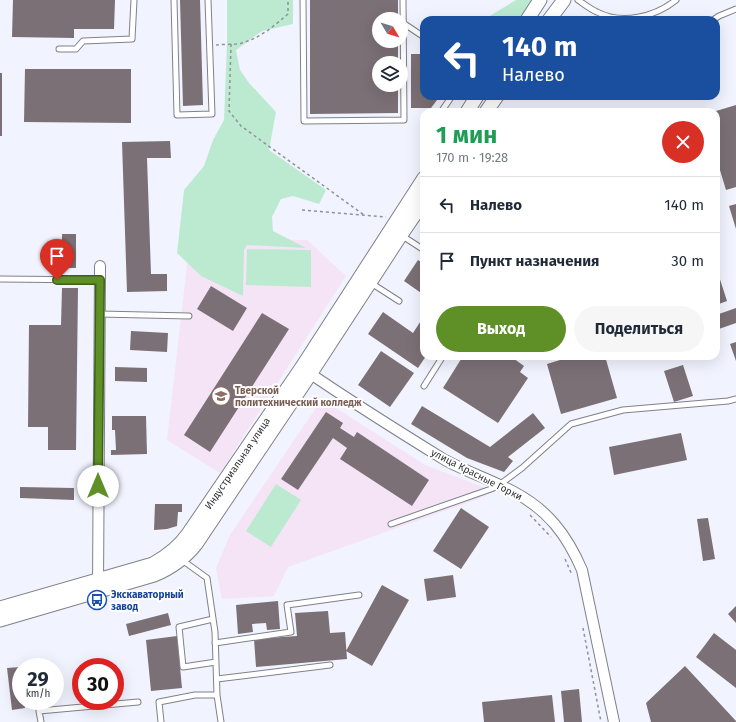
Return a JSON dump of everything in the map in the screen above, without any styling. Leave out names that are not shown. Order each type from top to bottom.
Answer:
[{"type":"street","points":[[530,16],[540,0]]},
{"type":"street","points":[[552,16],[564,0]]},
{"type":"street","name":"Индустриальная улица","points":[[306,370],[420,185]]},
{"type":"street","name":"Индустриальная улица","points":[[0,620],[98,586],[176,556],[180,544],[370,282],[420,207]]},
{"type":"street","points":[[98,586],[100,266]]},
{"type":"street","name":"улица Красные Горки","points":[[306,370],[412,440],[450,462],[530,501],[544,512],[556,525],[575,554],[582,570],[614,722]]},
{"type":"street","name":"Индустриальная улица","points":[[0,608],[98,586]]},
{"type":"lane","points":[[59,49],[76,49],[83,41],[132,39],[134,0]]},
{"type":"lane","points":[[174,0],[177,115],[212,114],[208,0]]},
{"type":"lane","points":[[303,0],[304,121],[404,120],[403,48]]},
{"type":"lane","points":[[403,0],[403,12]]},
{"type":"lane","points":[[578,0],[597,12],[608,16]]},
{"type":"lane","points":[[646,16],[656,13],[669,6],[676,0]]},
{"type":"lane","points":[[719,16],[736,9]]},
{"type":"lane","points":[[408,26],[420,34]]},
{"type":"lane","points":[[401,234],[420,247]]},
{"type":"lane","points":[[0,278],[100,280]]},
{"type":"lane","points":[[370,282],[399,301]]},
{"type":"lane","points":[[100,314],[189,316]]},
{"type":"lane","points":[[424,386],[441,360]]},
{"type":"lane","points":[[391,524],[499,485],[522,468],[571,424],[623,410],[728,402],[736,399]]},
{"type":"lane","points":[[176,556],[207,578],[215,632],[217,696],[220,722]]},
{"type":"lane","points":[[215,643],[291,632],[287,605],[359,595]]},
{"type":"lane","points":[[213,619],[179,627],[183,667],[216,662]]},
{"type":"lane","points":[[217,679],[330,665]]},
{"type":"lane","points":[[161,722],[159,702],[195,695],[217,696]]},
{"type":"lane","points":[[40,722],[40,711],[138,702]]},
{"type":"path","points":[[210,45],[240,44],[257,37],[274,26],[288,14],[288,0]]},
{"type":"path","points":[[231,44],[229,112],[241,126],[364,215]]},
{"type":"path","points":[[302,210],[386,217]]},
{"type":"path","points":[[529,514],[553,539]]},
{"type":"path","points":[[564,558],[574,578]]},
{"type":"path","points":[[582,624],[601,722]]},
{"type":"shaded area","name":"Тверской политехнический колледж","points":[[190,239],[307,240],[346,276],[220,473],[167,440]]},
{"type":"shaded area","name":"Тверской политехнический колледж","points":[[322,399],[425,465],[483,487],[486,496],[288,567],[274,596],[222,599],[216,568],[230,535]]},
{"type":"green space","points":[[227,0],[293,0],[293,24],[262,31],[236,50],[240,70],[249,83],[276,112],[269,150],[326,190],[319,204],[293,196],[281,199],[272,217],[273,231],[306,248],[247,245],[244,250],[243,296],[201,276],[177,253],[184,190],[204,166],[213,140],[224,120]]},
{"type":"green space","points":[[516,0],[543,0],[532,16],[490,16]]},
{"type":"green space","points":[[247,249],[311,250],[311,287],[246,285]]},
{"type":"green space","points":[[276,484],[301,500],[271,547],[246,531]]},
{"type":"building","points":[[13,0],[115,0],[114,29],[74,29],[74,38],[12,37]]},
{"type":"building","points":[[180,0],[200,0],[203,105],[183,106]]},
{"type":"building","points":[[310,0],[398,0],[398,12],[372,12],[372,48],[398,48],[398,56],[372,56],[372,92],[398,92],[398,113],[310,114]]},
{"type":"building","points":[[411,54],[420,54],[420,100],[437,100],[431,108],[411,108]]},
{"type":"building","points":[[25,69],[131,69],[131,123],[24,122]]},
{"type":"building","points":[[0,73],[2,73],[2,136],[0,136]]},
{"type":"building","points":[[736,105],[736,187],[726,190],[720,170],[720,110]]},
{"type":"building","points":[[170,141],[171,158],[147,158],[151,274],[167,274],[167,291],[127,292],[122,142]]},
{"type":"building","points":[[736,204],[736,229],[729,206]]},
{"type":"building","points":[[62,234],[76,234],[76,268],[62,268]]},
{"type":"building","points":[[418,260],[420,261],[420,292],[404,281]]},
{"type":"building","points":[[720,279],[727,301],[720,304]]},
{"type":"building","points":[[211,286],[247,308],[233,331],[197,309]]},
{"type":"building","points":[[62,288],[78,288],[76,450],[48,450],[48,427],[28,427],[29,325],[61,325]]},
{"type":"building","points":[[736,308],[736,323],[720,329],[720,314]]},
{"type":"building","points":[[383,312],[413,333],[420,322],[420,360],[423,360],[418,368],[368,334]]},
{"type":"building","points":[[262,313],[289,329],[210,452],[184,435]]},
{"type":"building","points":[[131,331],[168,333],[167,352],[130,350]]},
{"type":"building","points":[[736,342],[736,361],[730,344]]},
{"type":"building","points":[[381,351],[414,373],[390,407],[358,385]]},
{"type":"building","points":[[460,360],[516,360],[524,366],[520,372],[528,378],[498,423],[443,388]]},
{"type":"building","points":[[560,360],[606,360],[617,398],[561,414],[547,364]]},
{"type":"building","points":[[683,365],[693,396],[674,402],[664,371]]},
{"type":"building","points":[[115,367],[147,368],[147,382],[115,381]]},
{"type":"building","points":[[422,406],[490,447],[533,413],[545,428],[508,457],[513,461],[504,472],[467,458],[411,424]]},
{"type":"building","points":[[326,412],[343,423],[340,428],[354,437],[357,432],[429,480],[412,506],[340,459],[347,448],[333,438],[298,490],[281,479]]},
{"type":"building","points":[[112,416],[146,416],[147,454],[111,455],[111,450],[116,450],[115,430],[112,430]]},
{"type":"building","points":[[681,433],[687,460],[614,475],[609,447]]},
{"type":"building","points":[[20,487],[74,488],[74,500],[20,498]]},
{"type":"building","points":[[155,504],[182,504],[182,512],[178,512],[177,526],[167,529],[154,530]]},
{"type":"building","points":[[461,508],[489,527],[461,569],[433,551]]},
{"type":"building","points":[[708,518],[715,559],[703,561],[697,519]]},
{"type":"building","points":[[453,575],[456,597],[427,601],[424,579]]},
{"type":"building","points":[[382,585],[409,600],[372,666],[346,651]]},
{"type":"building","points":[[278,601],[280,629],[267,630],[266,623],[252,624],[253,632],[238,634],[236,605]]},
{"type":"building","points":[[736,606],[736,623],[728,614]]},
{"type":"building","points":[[328,611],[330,633],[345,632],[347,659],[256,667],[254,639],[297,636],[295,613]]},
{"type":"building","points":[[168,613],[171,625],[129,636],[126,624]]},
{"type":"building","points":[[714,633],[736,650],[736,688],[696,657]]},
{"type":"building","points":[[177,636],[182,688],[151,691],[146,640]]},
{"type":"building","points":[[685,666],[736,722],[651,722],[646,703]]},
{"type":"building","points":[[7,668],[12,668],[12,710]]},
{"type":"building","points":[[579,689],[582,722],[564,722],[561,691]]},
{"type":"building","points":[[552,695],[555,722],[484,722],[482,702]]},
{"type":"place","name":"Тверской политехнический колледж","points":[[221,396]]},
{"type":"place","name":"Экскаваторный завод","points":[[97,600]]},
{"type":"route","points":[[57,280],[100,280],[98,486]]}]
